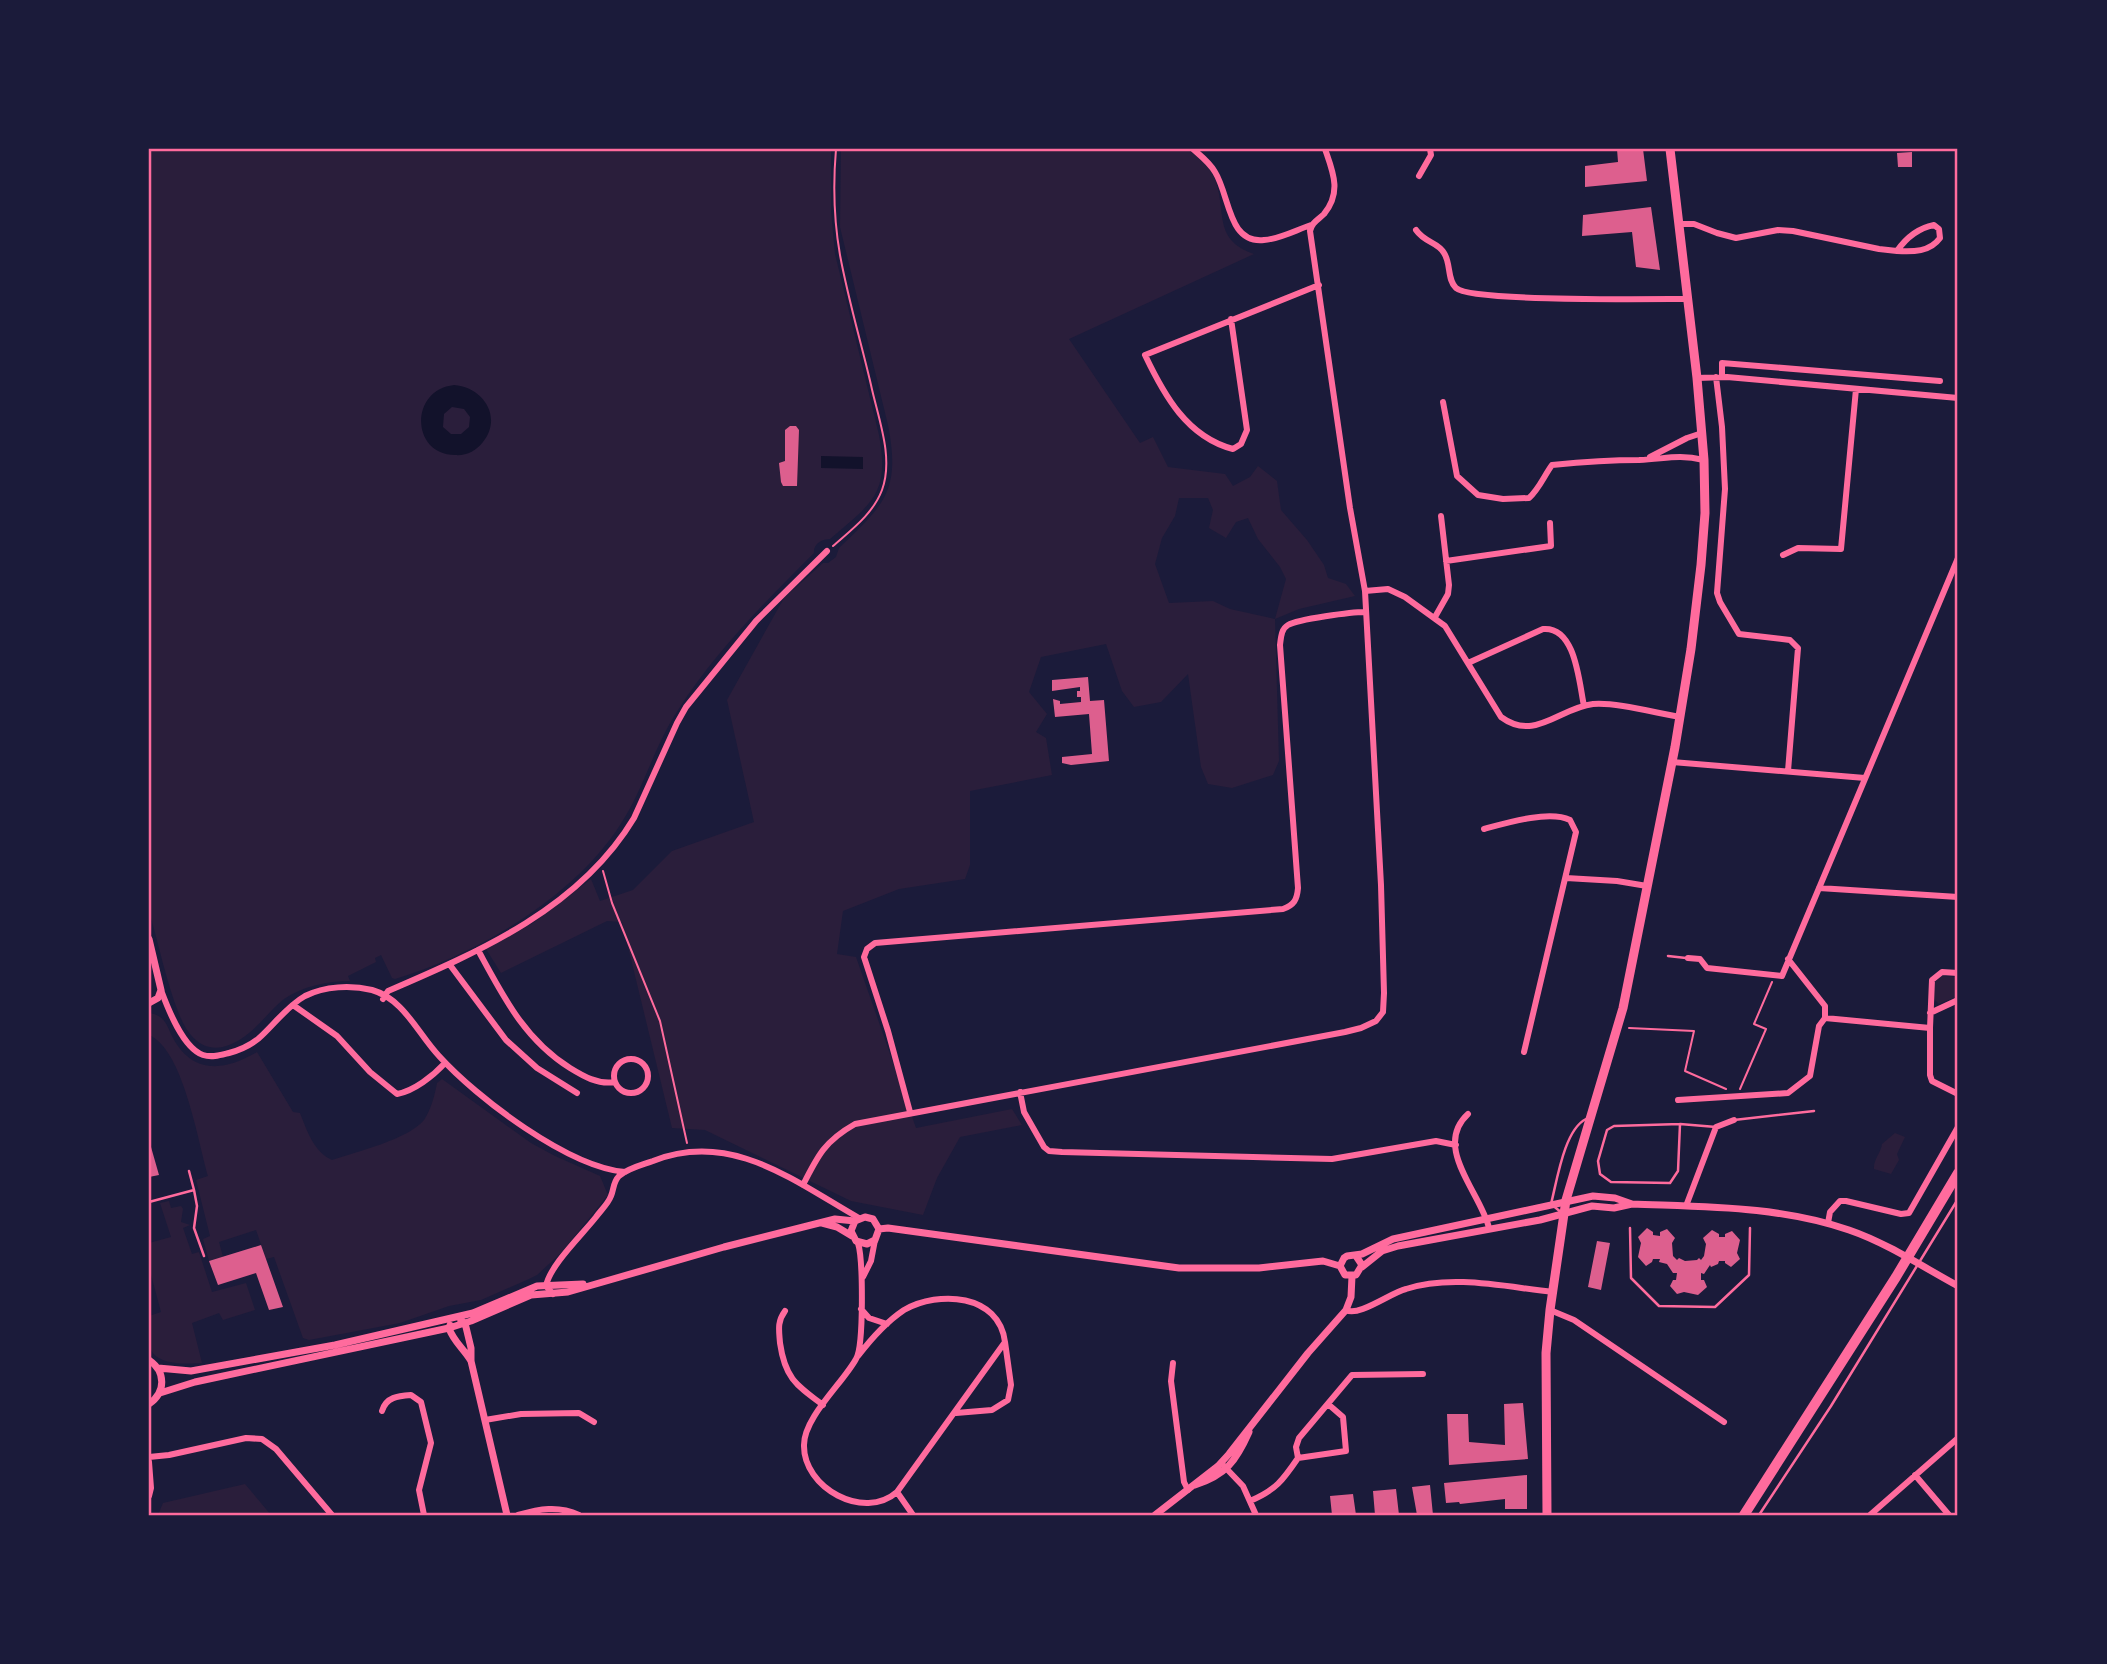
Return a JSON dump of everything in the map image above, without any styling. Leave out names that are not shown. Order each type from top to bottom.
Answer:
[{"type":"main road","points":[[1548,1515],[1546,1353],[1566,1200],[1623,1008],[1672,762],[1691,649],[1701,565],[1705,513],[1702,433],[1670,149]]},
{"type":"main road","points":[[1744,1515],[1896,1277],[1926,1239],[1958,1173]]},
{"type":"street","points":[[1193,149],[1214,170],[1224,189],[1237,230],[1249,240],[1266,240],[1292,232],[1311,225],[1322,216],[1334,198],[1336,186],[1325,149]]},
{"type":"street","points":[[1419,176],[1431,155],[1430,149]]},
{"type":"street","points":[[1679,224],[1694,224],[1736,238],[1778,230],[1793,231],[1897,251],[1920,251],[1928,248],[1940,238],[1939,229],[1934,225],[1926,226],[1904,241],[1897,251]]},
{"type":"street","points":[[803,1185],[828,1142],[855,1124],[867,1120],[1345,1032],[1376,1021],[1383,1012],[1381,888],[1365,591],[1350,508],[1311,225]]},
{"type":"street","points":[[1416,230],[1423,239],[1441,248],[1447,256],[1452,282],[1457,290],[1473,295],[1519,298],[1687,299]]},
{"type":"street","points":[[1231,319],[1247,430],[1241,444],[1233,449],[1215,444],[1184,419],[1160,387],[1145,355],[1231,319],[1319,285]]},
{"type":"street","points":[[1788,771],[1798,648],[1790,640],[1739,634],[1717,593],[1725,489],[1719,377],[1722,363],[1940,381]]},
{"type":"street","points":[[1697,378],[1719,377],[1958,398]]},
{"type":"street","points":[[1783,555],[1798,548],[1841,550],[1856,389]]},
{"type":"street","points":[[1443,402],[1457,476],[1478,495],[1503,499],[1529,498],[1537,491],[1540,481],[1552,465],[1601,459],[1643,460],[1680,455],[1704,460]]},
{"type":"street","points":[[1643,460],[1702,433]]},
{"type":"street","points":[[1435,617],[1448,594],[1441,516]]},
{"type":"street","points":[[1446,561],[1551,545],[1550,523]]},
{"type":"street","points":[[384,997],[388,991],[450,965],[515,931],[545,911],[601,863],[635,818],[686,707],[756,621],[827,551]]},
{"type":"street","points":[[1688,958],[1700,960],[1707,968],[1782,976],[1958,558]]},
{"type":"street","points":[[1365,591],[1388,589],[1405,597],[1445,626],[1501,717],[1511,724],[1531,727],[1584,706],[1603,704],[1679,717]]},
{"type":"street","points":[[910,1112],[864,957],[867,949],[875,943],[1283,909],[1292,906],[1297,898],[1298,888],[1280,645],[1282,632],[1287,625],[1366,612]]},
{"type":"street","points":[[1468,663],[1543,629],[1552,628],[1564,636],[1574,657],[1584,706]]},
{"type":"street","points":[[1672,762],[1865,778]]},
{"type":"street","points":[[1484,829],[1531,819],[1558,817],[1570,820],[1576,832],[1524,1052]]},
{"type":"street","points":[[1566,878],[1647,886]]},
{"type":"street","points":[[1819,888],[1958,897]]},
{"type":"street","points":[[149,939],[149,951],[167,1009],[187,1041],[198,1052],[210,1057],[246,1046],[257,1040],[293,1005],[308,995],[331,988],[363,988],[400,1007],[445,1063],[488,1100],[535,1133],[598,1167],[625,1172]]},
{"type":"street","points":[[478,950],[514,1012],[530,1036],[545,1051],[580,1074],[600,1082],[615,1082],[625,1092],[635,1092],[646,1084],[646,1070],[636,1060],[622,1061],[614,1073],[615,1082]]},
{"type":"street","points":[[1678,1100],[1788,1093],[1810,1076],[1819,1026],[1825,1018],[1825,1006],[1788,959]]},
{"type":"street","points":[[450,965],[506,1040],[537,1068],[577,1093]]},
{"type":"street","points":[[149,970],[159,978]]},
{"type":"street","points":[[1958,973],[1942,971],[1932,980],[1930,1013],[1932,1081],[1958,1094]]},
{"type":"street","points":[[149,1003],[158,998],[161,990]]},
{"type":"street","points":[[1930,1013],[1958,1000]]},
{"type":"street","points":[[293,1005],[337,1036],[378,1079],[397,1094],[436,1073],[445,1063]]},
{"type":"street","points":[[1825,1018],[1930,1028]]},
{"type":"street","points":[[1020,1092],[1024,1112],[1049,1151],[1332,1159],[1436,1141],[1456,1145]]},
{"type":"street","points":[[1468,1114],[1457,1127],[1456,1145],[1464,1179],[1487,1218],[1489,1228]]},
{"type":"street","points":[[1685,1206],[1716,1127],[1734,1120]]},
{"type":"street","points":[[1828,1223],[1833,1207],[1840,1201],[1901,1214],[1909,1213],[1958,1127]]},
{"type":"street","points":[[546,1286],[551,1271],[605,1206],[616,1180],[625,1172],[662,1157],[688,1151],[730,1153],[803,1185],[857,1219]]},
{"type":"street","points":[[1340,1266],[1343,1258],[1356,1256],[1393,1239],[1566,1200],[1593,1196],[1615,1198],[1632,1204]]},
{"type":"street","points":[[879,1229],[888,1228],[1179,1268],[1259,1268],[1323,1261],[1340,1266],[1345,1275],[1352,1276],[1382,1251],[1398,1246],[1564,1215],[1592,1206],[1685,1206],[1749,1210],[1828,1223],[1865,1237],[1958,1286]]},
{"type":"street","points":[[149,1413],[151,1403],[160,1393],[220,1377],[449,1328],[524,1297],[568,1292],[724,1247],[835,1219],[873,1219],[879,1229]]},
{"type":"street","points":[[857,1219],[851,1231],[862,1261],[858,1356]]},
{"type":"street","points":[[822,1223],[837,1227],[867,1244],[875,1240]]},
{"type":"street","points":[[862,1279],[871,1261],[879,1229]]},
{"type":"street","points":[[1356,1256],[1361,1260],[1362,1267]]},
{"type":"street","points":[[1155,1515],[1224,1466],[1308,1353],[1346,1310],[1351,1297],[1352,1276]]},
{"type":"street","points":[[158,1368],[174,1371],[201,1370],[335,1345],[454,1318],[484,1309],[528,1289],[606,1280]]},
{"type":"street","points":[[1346,1310],[1357,1312],[1388,1296],[1419,1285],[1472,1283],[1553,1292]]},
{"type":"street","points":[[546,1286],[553,1294]]},
{"type":"street","points":[[956,1413],[992,1410],[1007,1400],[1011,1385],[1002,1328],[995,1316],[979,1305],[954,1299],[919,1303],[887,1324],[858,1356],[823,1405],[808,1428],[804,1442],[808,1465],[816,1477],[837,1494],[860,1504],[881,1502],[897,1492],[956,1413],[1004,1342]]},
{"type":"street","points":[[861,1309],[869,1318],[887,1324]]},
{"type":"street","points":[[1550,1310],[1574,1320],[1724,1422]]},
{"type":"street","points":[[785,1311],[778,1323],[784,1367],[796,1384],[823,1405]]},
{"type":"street","points":[[454,1318],[465,1323]]},
{"type":"street","points":[[454,1318],[449,1328],[453,1339],[464,1349],[471,1361]]},
{"type":"street","points":[[465,1323],[471,1361],[507,1515]]},
{"type":"street","points":[[149,1360],[158,1368],[162,1377],[160,1393]]},
{"type":"street","points":[[1173,1363],[1171,1381],[1184,1482],[1191,1488]]},
{"type":"street","points":[[1250,1500],[1269,1493],[1278,1486],[1298,1458],[1296,1447],[1299,1438],[1352,1375],[1423,1374]]},
{"type":"street","points":[[382,1411],[391,1398],[411,1395],[421,1402],[431,1447],[419,1490],[424,1515]]},
{"type":"street","points":[[1298,1458],[1346,1451],[1343,1417],[1328,1404]]},
{"type":"street","points":[[485,1420],[521,1414],[579,1413],[594,1422]]},
{"type":"street","points":[[149,1496],[149,1459],[246,1438],[262,1439],[276,1449],[332,1515]]},
{"type":"street","points":[[1870,1515],[1958,1438]]},
{"type":"street","points":[[1224,1466],[1243,1486],[1256,1515]]},
{"type":"street","points":[[1915,1475],[1949,1515]]},
{"type":"street","points":[[897,1492],[913,1515]]},
{"type":"street","points":[[518,1515],[548,1508],[579,1515]]},
{"type":"lane","points":[[1668,956],[1688,958]]},
{"type":"lane","points":[[1734,1120],[1814,1111]]},
{"type":"lane","points":[[1564,1215],[1551,1204],[1572,1131],[1593,1112]]},
{"type":"lane","points":[[1680,1124],[1678,1171],[1670,1183],[1611,1182],[1600,1174],[1598,1161],[1607,1130],[1623,1125],[1680,1124],[1716,1127]]},
{"type":"lane","points":[[189,1171],[197,1206],[194,1228],[204,1256]]},
{"type":"lane","points":[[149,1202],[194,1190]]},
{"type":"lane","points":[[1759,1515],[1906,1283],[1926,1239],[1958,1199]]},
{"type":"lane","points":[[1630,1228],[1631,1278],[1659,1306],[1715,1307],[1749,1275],[1750,1228]]},
{"type":"path","points":[[827,551],[873,507],[881,492],[886,467],[883,436],[837,237],[836,149]]},
{"type":"path","points":[[601,863],[612,902],[660,1021],[688,1151]]},
{"type":"path","points":[[1629,1028],[1694,1031],[1685,1071],[1722,1086],[1736,1098],[1766,1029],[1754,1024],[1775,975]]},
{"type":"shaded area","points":[[149,149],[831,149],[831,211],[835,254],[882,455],[879,484],[867,506],[830,539],[817,545],[814,553],[759,609],[708,668],[670,724],[620,825],[577,876],[521,920],[458,955],[395,979],[381,955],[375,958],[376,962],[348,976],[350,981],[316,985],[291,994],[247,1035],[230,1045],[220,1047],[203,1045],[184,1024],[170,989],[149,911]]},
{"type":"shaded area","points":[[841,149],[1189,149],[1214,177],[1226,232],[1241,248],[1254,254],[1069,339],[1140,443],[1153,437],[1168,467],[1225,474],[1233,486],[1250,477],[1258,466],[1277,481],[1281,510],[1307,540],[1324,565],[1328,578],[1346,584],[1355,596],[1299,609],[1275,619],[1279,761],[1273,775],[1232,788],[1208,784],[1201,767],[1188,674],[1161,702],[1134,707],[1122,691],[1106,644],[1041,657],[1029,692],[1047,714],[1036,732],[1046,738],[1052,775],[970,791],[970,865],[965,879],[899,889],[843,911],[837,954],[856,957],[916,1128],[1012,1109],[1022,1125],[960,1137],[937,1178],[923,1215],[851,1201],[705,1130],[672,1128],[622,922],[607,921],[501,973],[486,949],[533,923],[591,879],[600,901],[633,890],[672,851],[754,822],[727,700],[784,598],[823,563],[836,557],[839,548],[878,508],[890,482],[892,466],[888,425],[840,227]],"holes":[[[1179,498],[1208,498],[1213,510],[1209,528],[1226,538],[1236,522],[1248,518],[1258,539],[1286,579],[1275,619],[1230,609],[1213,601],[1169,603],[1155,564],[1162,538],[1175,516]]]},
{"type":"shaded area","points":[[454,385],[464,387],[474,391],[487,405],[491,423],[489,432],[483,442],[471,452],[455,455],[440,452],[430,445],[423,434],[423,409],[429,398],[439,389]],"holes":[[[452,407],[464,409],[470,417],[469,427],[461,434],[451,434],[443,427],[444,414]]]},
{"type":"shaded area","points":[[821,456],[863,457],[863,469],[821,468]]},
{"type":"shaded area","points":[[1942,976],[1958,977],[1958,996],[1939,1004],[1934,999],[1935,982]]},
{"type":"shaded area","points":[[149,1013],[162,1019],[181,1050],[200,1064],[222,1066],[257,1052],[293,1112],[300,1113],[308,1134],[320,1152],[332,1160],[381,1144],[417,1127],[424,1120],[437,1083],[442,1079],[531,1143],[600,1176],[608,1195],[561,1253],[529,1279],[481,1300],[449,1306],[400,1323],[309,1340],[303,1338],[274,1257],[266,1259],[256,1230],[219,1242],[223,1257],[209,1261],[203,1239],[210,1236],[196,1180],[208,1176],[188,1098],[171,1058],[161,1044],[149,1035]]},
{"type":"shaded area","points":[[1895,1133],[1905,1137],[1897,1154],[1899,1160],[1891,1174],[1874,1169],[1882,1144]]},
{"type":"shaded area","points":[[169,1201],[171,1208],[181,1206],[183,1209],[181,1222],[190,1225],[183,1228],[192,1254],[199,1252],[212,1292],[246,1283],[255,1310],[223,1320],[219,1313],[192,1323],[202,1363],[163,1360],[156,1356],[149,1344],[149,1316],[161,1312],[149,1267],[149,1243],[171,1237],[160,1203]]},
{"type":"shaded area","points":[[245,1484],[271,1515],[158,1515],[163,1503]]},
{"type":"building","points":[[1617,149],[1643,149],[1647,181],[1585,187],[1585,166],[1618,162]]},
{"type":"building","points":[[1912,152],[1912,167],[1898,167],[1897,153]]},
{"type":"building","points":[[1651,207],[1660,270],[1636,267],[1632,232],[1582,236],[1583,215]]},
{"type":"building","points":[[796,426],[799,430],[797,486],[783,486],[779,463],[785,461],[785,430]]},
{"type":"building","points":[[1088,677],[1090,701],[1104,700],[1109,761],[1071,765],[1062,763],[1062,757],[1092,754],[1089,714],[1055,717],[1053,699],[1060,701],[1060,704],[1081,702],[1081,697],[1077,697],[1080,687],[1052,691],[1052,680]]},
{"type":"building","points":[[149,1140],[159,1175],[149,1177]]},
{"type":"building","points":[[1647,1228],[1653,1235],[1660,1236],[1660,1232],[1667,1229],[1675,1238],[1672,1243],[1673,1256],[1677,1260],[1679,1258],[1685,1261],[1699,1258],[1701,1260],[1706,1244],[1703,1238],[1712,1230],[1719,1234],[1719,1237],[1725,1237],[1725,1234],[1732,1231],[1740,1240],[1737,1253],[1740,1259],[1731,1267],[1725,1261],[1719,1261],[1711,1267],[1710,1265],[1704,1274],[1701,1273],[1701,1280],[1704,1280],[1707,1287],[1698,1295],[1684,1292],[1677,1294],[1670,1286],[1673,1280],[1676,1280],[1677,1273],[1673,1273],[1667,1264],[1659,1262],[1660,1259],[1653,1259],[1646,1266],[1638,1257],[1641,1243],[1638,1237]]},
{"type":"building","points":[[1597,1241],[1610,1243],[1601,1290],[1588,1287]]},
{"type":"building","points":[[261,1245],[283,1307],[269,1310],[256,1273],[218,1285],[209,1261]]},
{"type":"building","points":[[1523,1403],[1528,1459],[1449,1465],[1447,1414],[1468,1414],[1469,1442],[1505,1445],[1504,1404]]},
{"type":"building","points":[[1527,1475],[1527,1509],[1505,1509],[1505,1499],[1446,1503],[1444,1483]]},
{"type":"building","points":[[1430,1485],[1433,1515],[1417,1515],[1412,1487]]},
{"type":"building","points":[[1396,1489],[1399,1515],[1375,1515],[1373,1491]]},
{"type":"building","points":[[1353,1494],[1356,1515],[1332,1515],[1330,1496]]}]
